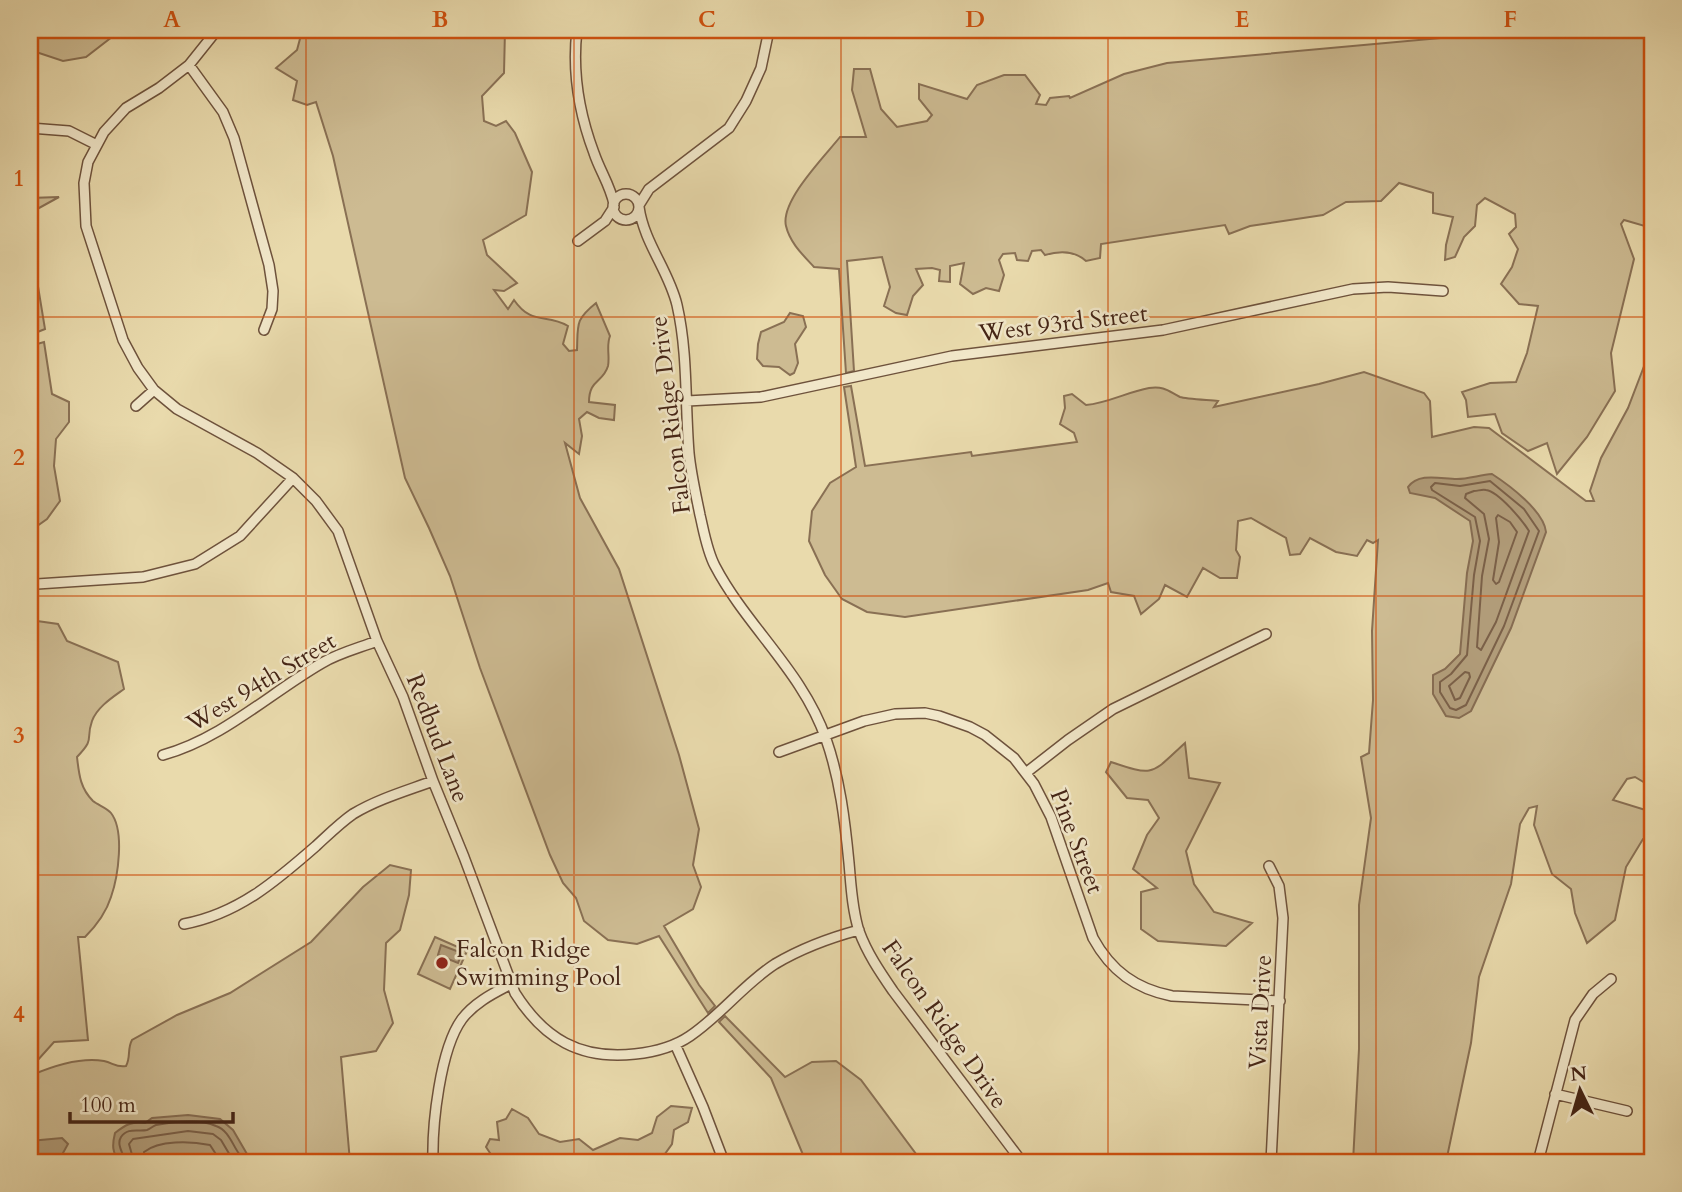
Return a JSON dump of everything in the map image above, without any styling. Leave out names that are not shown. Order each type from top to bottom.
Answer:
[{"type":"street","name":"Redbud Lane","points":[[217,30],[189,65],[126,108],[95,145],[84,183],[86,226],[123,340],[154,390],[177,409],[257,453],[293,478],[316,501],[338,531],[377,641],[403,697],[514,993],[531,1017],[545,1030],[573,1047],[603,1054],[644,1053],[675,1044],[702,1027],[775,964],[821,941],[859,930]]},
{"type":"street","points":[[577,30],[574,55],[580,111],[595,156],[605,176],[615,212],[643,229]]},
{"type":"street","points":[[605,221],[636,215],[649,189],[729,128],[747,101],[761,68],[767,31]]},
{"type":"street","points":[[189,65],[223,112],[234,138],[270,265],[272,309],[264,330]]},
{"type":"street","points":[[30,128],[69,131],[95,145]]},
{"type":"street","points":[[605,176],[637,199],[639,206]]},
{"type":"street","points":[[579,241],[605,221],[618,197],[649,189]]},
{"type":"street","name":"Falcon Ridge Drive","points":[[639,206],[643,229],[667,276],[677,304],[695,492],[714,564],[733,596],[797,679],[825,736],[836,773],[859,930],[875,964],[893,991],[1022,1162]]},
{"type":"street","name":"West 93rd Street","points":[[687,401],[761,397],[952,356],[1163,330],[1353,289],[1388,287],[1443,291]]},
{"type":"street","points":[[136,406],[154,390]]},
{"type":"street","points":[[37,584],[143,578],[194,564],[240,536],[293,478]]},
{"type":"street","points":[[1027,772],[1113,709],[1266,634]]},
{"type":"street","name":"West 94th Street","points":[[163,755],[185,749],[207,738],[324,662],[377,641]]},
{"type":"street","name":"Pine Street","points":[[825,736],[879,717],[925,713],[955,721],[985,735],[1001,746],[1027,772],[1051,817],[1093,937],[1112,966],[1140,987],[1156,993],[1280,1001]]},
{"type":"street","points":[[779,752],[825,736]]},
{"type":"street","points":[[184,924],[205,920],[246,902],[272,884],[351,816],[370,805],[433,781]]},
{"type":"street","name":"Vista Drive","points":[[1269,866],[1283,902],[1272,1162]]},
{"type":"street","points":[[1538,1162],[1575,1020],[1592,994],[1611,979]]},
{"type":"street","points":[[433,1162],[438,1100],[454,1036],[463,1018],[475,1006],[511,984]]},
{"type":"street","points":[[675,1044],[724,1162]]},
{"type":"street","points":[[1555,1094],[1627,1111]]},
{"type":"shaded area","points":[[30,30],[121,30],[86,57],[63,61],[30,50]]},
{"type":"shaded area","points":[[295,30],[505,30],[504,73],[482,96],[484,121],[496,126],[506,121],[515,133],[532,172],[526,215],[483,240],[487,255],[517,283],[504,291],[494,290],[508,309],[514,300],[533,316],[568,326],[563,344],[569,351],[577,350],[581,318],[596,303],[610,336],[608,366],[591,389],[589,402],[615,405],[614,420],[599,418],[587,412],[579,419],[582,436],[579,454],[565,443],[580,498],[619,569],[679,755],[699,829],[693,865],[701,887],[693,909],[664,926],[699,985],[715,1006],[708,1013],[659,936],[637,944],[608,940],[584,921],[576,898],[563,883],[550,855],[480,668],[450,576],[405,478],[333,156],[316,102],[307,105],[293,100],[297,81],[276,68],[297,50],[301,35]]},
{"type":"shaded area","points":[[1529,30],[1559,35],[1570,30],[1652,30],[1652,238],[1645,226],[1624,220],[1621,224],[1634,259],[1611,353],[1615,391],[1587,437],[1557,474],[1547,443],[1528,451],[1502,433],[1495,414],[1468,417],[1462,392],[1490,383],[1516,382],[1527,353],[1538,306],[1519,304],[1501,284],[1512,267],[1518,249],[1509,234],[1516,227],[1515,214],[1485,198],[1477,205],[1475,226],[1464,237],[1455,257],[1445,260],[1453,217],[1433,213],[1433,193],[1399,183],[1381,201],[1346,202],[1323,215],[1250,226],[1229,234],[1225,225],[1101,244],[1100,258],[1086,261],[1071,253],[1045,255],[1041,250],[1032,251],[1028,261],[1017,260],[1015,253],[1003,254],[999,260],[1004,275],[999,291],[986,288],[973,294],[960,284],[964,263],[950,266],[950,282],[939,281],[940,270],[916,269],[923,285],[913,296],[907,315],[896,313],[884,306],[890,287],[882,257],[847,261],[854,371],[846,373],[839,269],[814,267],[794,243],[786,226],[786,216],[796,192],[840,137],[866,137],[852,90],[854,69],[870,69],[881,109],[897,127],[927,121],[932,115],[919,99],[919,84],[967,99],[977,85],[1004,75],[1025,75],[1040,95],[1036,104],[1046,105],[1050,98],[1070,98],[1124,74],[1167,63]]},
{"type":"shaded area","points":[[59,197],[30,213],[30,198]]},
{"type":"shaded area","points":[[30,265],[35,268],[45,329],[30,335]]},
{"type":"shaded area","points":[[790,313],[803,316],[806,327],[795,344],[798,363],[794,373],[790,375],[779,367],[763,366],[757,359],[761,332],[784,322]]},
{"type":"shaded area","points":[[44,342],[52,394],[69,402],[69,422],[56,439],[54,466],[60,501],[47,519],[30,531],[30,346]]},
{"type":"shaded area","points":[[1651,348],[1652,787],[1635,777],[1627,779],[1613,800],[1652,812],[1652,836],[1643,839],[1626,867],[1615,920],[1587,943],[1575,913],[1571,889],[1552,874],[1534,825],[1537,806],[1529,808],[1520,824],[1511,884],[1479,977],[1471,1043],[1446,1162],[1353,1162],[1359,1049],[1359,905],[1371,818],[1361,757],[1369,753],[1373,700],[1372,631],[1378,540],[1373,543],[1367,540],[1357,556],[1336,552],[1310,538],[1300,554],[1290,555],[1286,538],[1251,518],[1238,521],[1236,550],[1240,557],[1237,578],[1220,578],[1203,568],[1187,597],[1165,585],[1159,599],[1141,614],[1134,596],[1111,592],[1108,583],[1088,590],[905,617],[867,612],[842,599],[825,575],[809,541],[812,511],[830,483],[856,467],[844,387],[851,386],[865,466],[1077,442],[1074,433],[1060,424],[1065,408],[1064,396],[1072,394],[1086,405],[1149,388],[1159,388],[1183,398],[1218,401],[1214,407],[1364,372],[1424,393],[1430,401],[1432,437],[1474,427],[1489,428],[1586,501],[1594,501],[1590,491],[1601,458],[1628,408]]},
{"type":"shaded area","points":[[30,620],[58,624],[67,641],[118,662],[124,689],[98,711],[90,727],[88,742],[77,757],[85,791],[93,801],[111,813],[119,842],[116,878],[109,903],[89,933],[85,937],[78,937],[88,1040],[54,1042],[36,1062],[32,1075],[86,1060],[126,1066],[132,1040],[177,1015],[230,993],[311,942],[363,887],[390,865],[411,870],[409,895],[400,930],[386,943],[384,990],[393,1023],[376,1051],[341,1057],[350,1162],[30,1162]]},
{"type":"shaded area","points":[[1185,743],[1189,778],[1220,783],[1186,851],[1194,884],[1214,912],[1252,923],[1226,946],[1158,941],[1141,929],[1141,892],[1157,888],[1133,869],[1147,835],[1159,818],[1148,800],[1127,798],[1106,772],[1111,762],[1137,770],[1152,770],[1159,767]]},
{"type":"shaded area","name":"Falcon Ridge Swimming Pool","points":[[435,937],[467,951],[450,989],[418,974]]},
{"type":"shaded area","points":[[725,1016],[785,1077],[812,1062],[836,1061],[861,1080],[922,1162],[806,1162],[771,1078],[719,1022]]},
{"type":"shaded area","points":[[671,1106],[692,1108],[688,1122],[674,1130],[672,1144],[662,1162],[551,1162],[544,1158],[523,1162],[489,1162],[492,1156],[486,1147],[490,1139],[499,1140],[497,1122],[506,1119],[512,1109],[528,1118],[539,1134],[560,1142],[579,1139],[593,1150],[620,1138],[638,1140],[652,1133],[657,1117]]},
{"type":"water","points":[[1492,474],[1533,507],[1546,532],[1511,628],[1471,711],[1459,718],[1446,716],[1433,694],[1433,675],[1445,669],[1460,654],[1467,573],[1473,541],[1470,521],[1435,498],[1410,493],[1408,487],[1424,478],[1461,479]]},
{"type":"water","points":[[441,945],[462,953],[458,963],[438,955]]},
{"type":"water","points":[[188,1115],[220,1119],[233,1130],[247,1154],[263,1162],[120,1162],[115,1155],[115,1133],[125,1126],[145,1123],[152,1118]]},
{"type":"water","points":[[62,1138],[68,1144],[58,1162],[30,1162],[30,1141]]},
{"type":"place","name":"Falcon Ridge Swimming Pool","points":[[442,963]]}]
